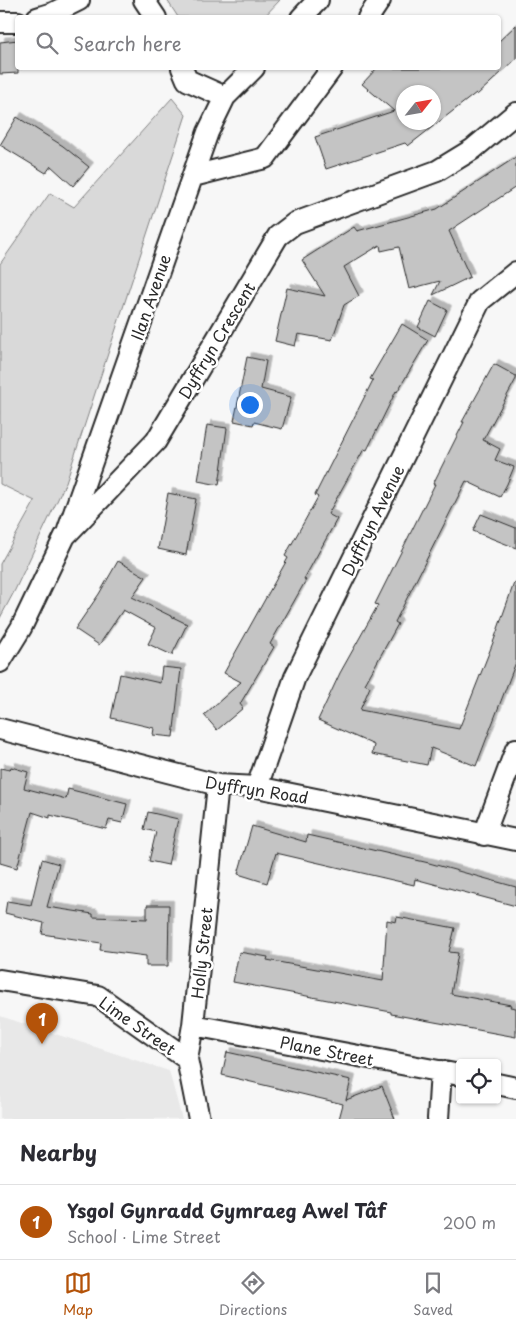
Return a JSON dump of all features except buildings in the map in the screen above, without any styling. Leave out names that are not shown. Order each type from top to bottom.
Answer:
[{"type":"street","points":[[46,15],[79,0]]},
{"type":"street","points":[[144,0],[154,15]]},
{"type":"street","points":[[304,15],[318,0]]},
{"type":"street","points":[[370,15],[380,0]]},
{"type":"street","points":[[0,22],[15,22]]},
{"type":"street","points":[[183,70],[187,80],[225,97]]},
{"type":"street","name":"Ilan Avenue","points":[[65,536],[208,132],[225,97],[252,70]]},
{"type":"street","points":[[193,176],[265,158],[331,70]]},
{"type":"street","name":"Dyffryn Crescent","points":[[0,662],[21,628],[65,536],[156,441],[278,236],[295,223],[437,171],[473,149],[516,113]]},
{"type":"street","name":"Dyffryn Avenue","points":[[257,787],[295,677],[480,301],[516,272]]},
{"type":"street","name":"Dyffryn Road","points":[[0,729],[218,785],[257,787],[484,835],[516,840]]},
{"type":"street","points":[[484,835],[516,749]]},
{"type":"street","name":"Holly Street","points":[[199,1119],[187,1059],[194,1025],[218,785]]},
{"type":"street","name":"Lime Street","points":[[0,980],[98,996],[187,1059]]},
{"type":"street","name":"Plane Street","points":[[194,1025],[450,1073]]},
{"type":"street","points":[[438,1119],[450,1073]]},
{"type":"street","points":[[501,1085],[516,1088]]},
{"type":"shaded area","points":[[167,0],[280,0],[266,15],[177,15]]},
{"type":"shaded area","points":[[172,98],[186,115],[66,482],[0,618],[0,564],[35,501],[0,484],[0,264],[50,193],[74,207]]},
{"type":"shaded area","points":[[0,1016],[169,1071],[182,1119],[0,1119]]},
{"type":"place","name":"Ysgol Gynradd Gymraeg Awel Tâf","points":[[42,1044]]}]
